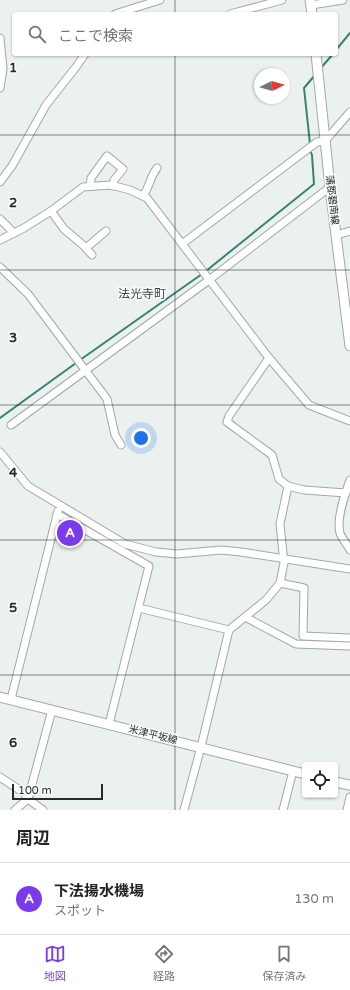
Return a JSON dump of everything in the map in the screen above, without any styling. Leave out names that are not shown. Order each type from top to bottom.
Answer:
[{"type":"main road","name":"蒲郡碧南線","points":[[316,56],[330,187],[347,303],[350,346]]},
{"type":"main road","name":"米津平坂線","points":[[0,696],[302,773]]},
{"type":"main road","points":[[338,783],[350,785]]},
{"type":"street","points":[[121,12],[160,0]]},
{"type":"street","points":[[237,12],[282,0]]},
{"type":"street","points":[[311,6],[343,0]]},
{"type":"street","points":[[0,38],[3,69],[0,88]]},
{"type":"street","points":[[0,182],[12,166],[46,105],[84,56]]},
{"type":"street","points":[[182,244],[317,142],[325,141],[350,112]]},
{"type":"street","points":[[90,186],[91,178],[107,156],[123,169],[114,180],[113,186]]},
{"type":"street","points":[[144,196],[151,176],[157,168]]},
{"type":"street","points":[[0,240],[51,211],[83,187],[113,186],[130,190],[144,196],[226,300],[268,358],[309,405],[350,422]]},
{"type":"street","points":[[11,426],[209,280],[330,187]]},
{"type":"street","points":[[51,211],[64,229],[92,255]]},
{"type":"street","points":[[0,218],[14,233]]},
{"type":"street","points":[[86,248],[106,231]]},
{"type":"street","points":[[336,235],[350,232]]},
{"type":"street","points":[[0,267],[28,294],[107,399],[115,435],[121,445]]},
{"type":"street","points":[[268,358],[229,416],[227,422],[272,456],[278,480],[288,486],[304,490],[346,493]]},
{"type":"street","points":[[0,452],[28,486],[125,544],[156,552],[176,554],[221,550],[241,552],[283,560],[350,569]]},
{"type":"street","points":[[350,480],[338,522],[342,537],[350,550]]},
{"type":"street","points":[[184,810],[201,747],[229,630],[266,600],[280,582],[284,563],[280,524],[288,486]]},
{"type":"street","points":[[10,699],[60,505]]},
{"type":"street","points":[[57,514],[149,566],[109,724]]},
{"type":"street","points":[[280,582],[304,588],[303,636],[350,638]]},
{"type":"street","points":[[139,608],[229,630]]},
{"type":"street","points":[[245,617],[296,644],[350,646]]},
{"type":"street","points":[[15,810],[28,799],[52,710]]},
{"type":"street","points":[[283,810],[293,771]]},
{"type":"street","points":[[0,777],[24,793],[28,799],[43,810]]},
{"type":"street","points":[[347,810],[350,797]]},
{"type":"waterway","points":[[338,48],[350,33]]},
{"type":"waterway","points":[[320,69],[331,56]]},
{"type":"waterway","points":[[309,145],[304,88],[315,75]]},
{"type":"waterway","points":[[206,271],[314,184],[312,155],[310,150]]},
{"type":"waterway","points":[[80,360],[202,274]]},
{"type":"waterway","points":[[0,418],[76,363]]},
{"type":"place","name":"下法揚水機場","points":[[70,533]]},
{"type":"district","name":"法光寺町","points":[[142,294]]}]
